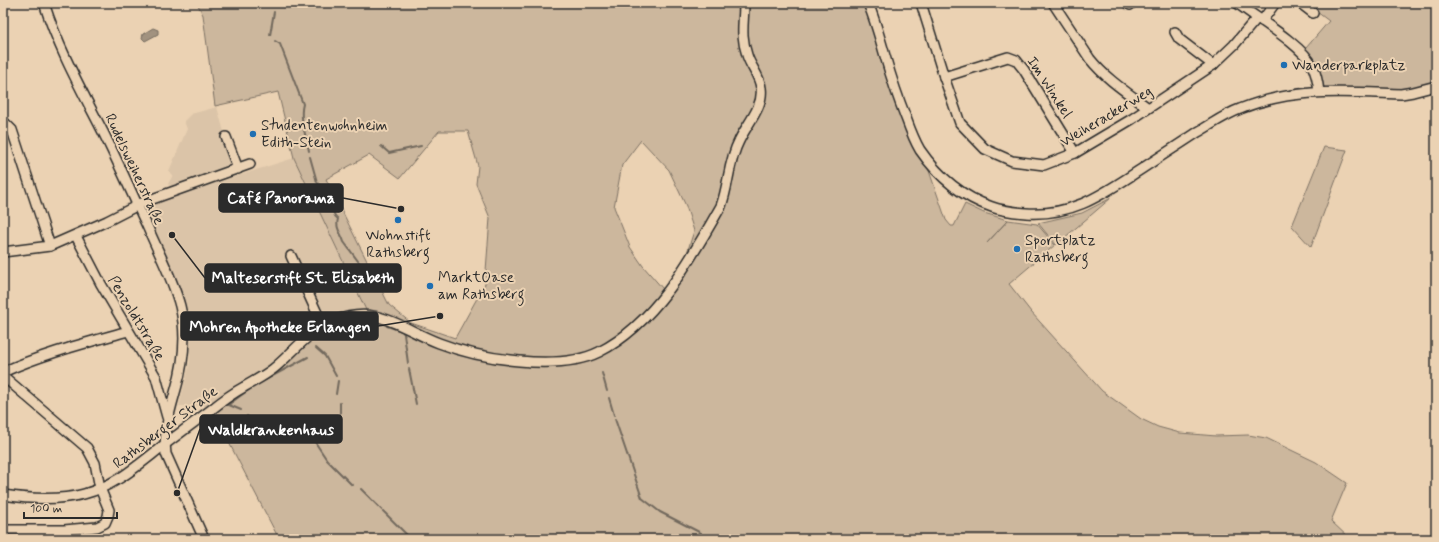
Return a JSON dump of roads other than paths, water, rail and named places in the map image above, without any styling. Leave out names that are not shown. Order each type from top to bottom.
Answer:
[{"type":"street","name":"Rudelsweiherstraße","points":[[44,3],[66,60],[122,170],[138,205],[172,283],[180,307],[185,334],[183,362],[167,418],[164,445]]},
{"type":"street","name":"Rathsberger Straße","points":[[3,495],[62,498],[83,494],[122,478],[226,398],[272,370],[302,342],[323,326],[334,321],[356,316],[383,317],[437,342],[463,352],[484,356],[539,362],[566,361],[583,358],[597,353],[622,338],[643,321],[661,301],[721,206],[725,196],[731,158],[758,107],[762,88],[747,57],[742,40],[744,3]]},
{"type":"street","points":[[868,3],[898,98],[919,147],[930,163],[945,179],[964,195],[983,204],[1004,211],[1040,213],[1058,212],[1075,207],[1107,191],[1214,122],[1239,109],[1266,100],[1286,95],[1319,92],[1401,94],[1436,86]]},
{"type":"street","name":"Weiherackerweg","points":[[921,3],[960,123],[986,149],[1012,162],[1044,165],[1076,153],[1132,119],[1213,65],[1275,3]]},
{"type":"street","points":[[1237,3],[1303,53],[1312,65],[1318,83],[1319,92]]},
{"type":"street","points":[[1300,3],[1313,13]]},
{"type":"street","points":[[1057,5],[1096,68],[1148,108]]},
{"type":"street","points":[[1175,32],[1179,39],[1213,65]]},
{"type":"street","name":"Im Winkel","points":[[944,77],[1008,57],[1016,60],[1024,70],[1076,153]]},
{"type":"street","points":[[3,121],[12,130],[50,246]]},
{"type":"street","points":[[226,137],[238,169]]},
{"type":"street","points":[[3,252],[50,246],[76,236],[138,205],[172,191],[250,164]]},
{"type":"street","name":"Penzoldtstraße","points":[[76,236],[101,284],[156,377],[167,418]]},
{"type":"street","points":[[290,256],[323,326]]},
{"type":"street","points":[[3,372],[17,365],[59,351],[128,331]]},
{"type":"street","points":[[3,376],[87,448],[95,464],[100,488],[109,510],[105,522],[97,527],[64,530],[3,530]]},
{"type":"street","points":[[164,445],[166,454],[204,539]]},
{"type":"waterway","points":[[270,35],[274,12]]},
{"type":"waterway","points":[[275,41],[280,44],[303,104],[302,121],[309,151]]},
{"type":"waterway","points":[[381,146],[389,153],[421,146]]},
{"type":"waterway","points":[[310,157],[317,182],[327,197],[335,216],[338,219],[337,226],[344,242],[369,276]]},
{"type":"waterway","points":[[387,326],[402,331],[404,334],[408,363]]},
{"type":"waterway","points":[[316,348],[325,356],[336,376]]},
{"type":"waterway","points":[[263,381],[308,357]]},
{"type":"waterway","points":[[409,369],[416,404]]},
{"type":"waterway","points":[[602,373],[607,391]]},
{"type":"waterway","points":[[336,394],[338,381]]},
{"type":"waterway","points":[[226,405],[251,388]]},
{"type":"waterway","points":[[609,398],[614,415]]},
{"type":"waterway","points":[[340,403],[340,423]]},
{"type":"waterway","points":[[229,405],[241,410]]},
{"type":"waterway","points":[[247,416],[258,427],[300,435]]},
{"type":"waterway","points":[[615,419],[642,498],[660,512],[701,533]]},
{"type":"waterway","points":[[306,437],[313,439],[327,460],[352,485]]},
{"type":"waterway","points":[[361,489],[411,539]]},
{"type":"waterway","points":[[709,536],[718,539]]},
{"type":"place","name":"Wanderparkplatz","points":[[1284,65]]},
{"type":"place","name":"Studentenwohnheim Edith-Stein","points":[[253,134]]},
{"type":"place","name":"Café Panorama","points":[[401,209]]},
{"type":"place","name":"Wohnstift Rathsberg","points":[[398,220]]},
{"type":"place","name":"Malteserstift St. Elisabeth","points":[[172,235]]},
{"type":"place","name":"Sportplatz Rathsberg","points":[[1017,249]]},
{"type":"place","name":"MarktOase am Rathsberg","points":[[430,286]]},
{"type":"place","name":"Mohren Apotheke Erlangen","points":[[440,316]]},
{"type":"place","name":"Waldkrankenhaus","points":[[177,493]]}]
